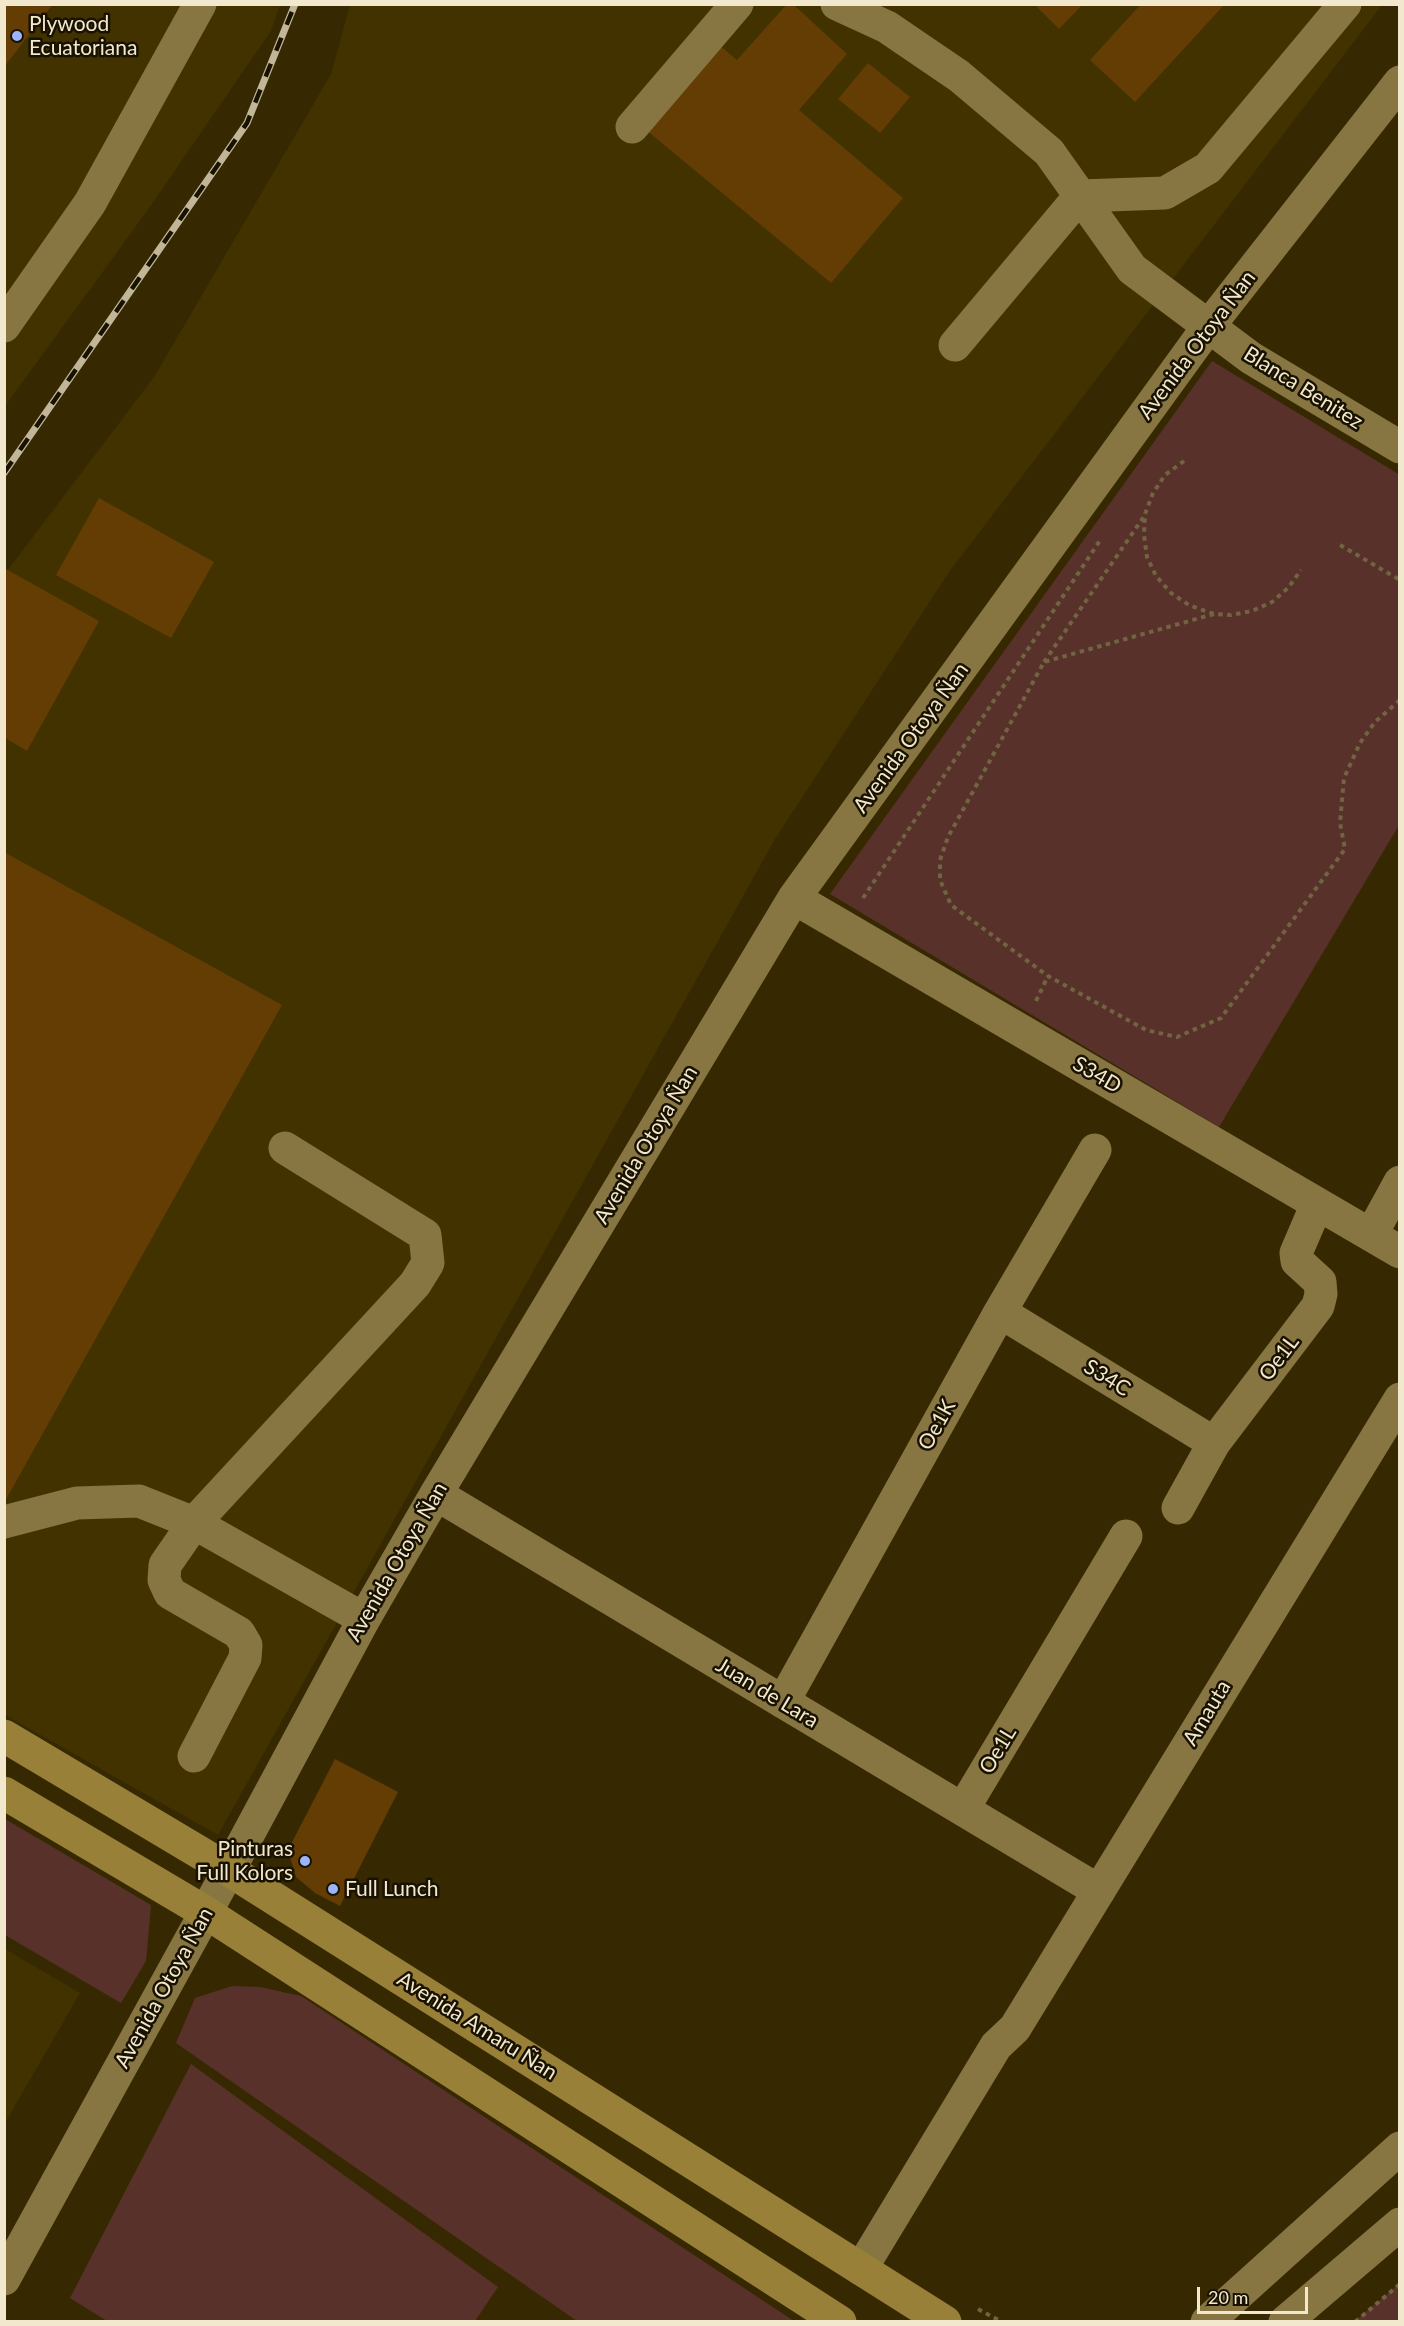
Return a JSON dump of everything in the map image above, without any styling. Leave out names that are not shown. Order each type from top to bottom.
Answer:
[{"type":"main road","name":"Avenida Amaru Ñan","points":[[4,1736],[230,1870],[861,2268],[960,2318]]},
{"type":"main road","points":[[4,1793],[206,1912],[840,2322]]},
{"type":"street","points":[[4,326],[90,203],[200,4]]},
{"type":"street","points":[[632,127],[737,4]]},
{"type":"street","name":"Blanca Benitez","points":[[837,4],[887,27],[958,76],[1049,152],[1132,269],[1251,358],[1400,447]]},
{"type":"street","points":[[955,345],[1080,196],[1165,193],[1209,168],[1345,4]]},
{"type":"street","name":"Avenida Otoya Ñan","points":[[4,2279],[230,1870],[364,1619],[436,1494],[794,898],[1208,327],[1400,82]]},
{"type":"street","name":"S34D","points":[[794,898],[1400,1252]]},
{"type":"street","points":[[194,1756],[245,1658],[246,1644],[239,1633],[170,1593],[164,1580],[165,1565],[194,1523],[415,1284],[428,1263],[425,1235],[285,1148]]},
{"type":"street","name":"Oe1K","points":[[783,1702],[1000,1312],[1095,1150]]},
{"type":"street","points":[[1371,1235],[1400,1182]]},
{"type":"street","name":"Oe1L","points":[[1178,1508],[1214,1443],[1318,1306],[1321,1294],[1320,1282],[1297,1261],[1296,1253],[1317,1204]]},
{"type":"street","name":"S34C","points":[[1000,1312],[1214,1443]]},
{"type":"street","name":"Amauta","points":[[861,2268],[996,2046],[1015,2028],[1400,1399]]},
{"type":"street","name":"Juan de Lara","points":[[436,1494],[1099,1891]]},
{"type":"street","points":[[4,1522],[77,1503],[140,1501],[194,1523],[364,1619]]},
{"type":"street","name":"Oe1L","points":[[963,1809],[1126,1536]]},
{"type":"street","points":[[1206,2322],[1400,2148]]},
{"type":"street","points":[[1285,2322],[1400,2224]]},
{"type":"path","points":[[1184,461],[1165,475],[1153,493],[1145,514],[1044,662],[948,837],[940,860],[940,880],[951,905],[1048,976],[1146,1030],[1177,1037],[1221,1018],[1345,849],[1340,823],[1344,778],[1360,743],[1375,722],[1400,700]]},
{"type":"path","points":[[1145,514],[1144,535],[1147,557],[1156,576],[1171,593],[1188,605],[1214,614],[1231,615],[1252,611],[1272,602],[1288,588],[1301,570]]},
{"type":"path","points":[[844,927],[1102,538]]},
{"type":"path","points":[[1340,545],[1400,580]]},
{"type":"path","points":[[1044,662],[1214,614]]},
{"type":"path","points":[[1355,2322],[1400,2284]]},
{"type":"path","points":[[960,2318],[977,2309],[1002,2322]]},
{"type":"shaded area","points":[[5,5],[280,5],[271,31],[147,211],[5,406]]},
{"type":"shaded area","points":[[350,5],[1382,5],[949,572],[775,839],[218,1835],[5,1715],[4,575],[154,377],[331,74]]},
{"type":"shaded area","points":[[1212,361],[1400,475],[1399,825],[1219,1127],[830,894]]},
{"type":"shaded area","points":[[5,1819],[151,1905],[146,1961],[121,2003],[5,1935]]},
{"type":"shaded area","points":[[5,1949],[80,1993],[5,2123]]},
{"type":"shaded area","points":[[232,1986],[260,1987],[301,1996],[794,2321],[577,2321],[176,2043],[195,1998]]},
{"type":"shaded area","points":[[191,2064],[498,2287],[475,2321],[107,2321],[70,2298]]},
{"type":"shaded area","points":[[1399,2284],[1399,2321],[1355,2321]]},
{"type":"building","name":"Plywood Ecuatoriana","points":[[4,4],[53,4],[4,67]]},
{"type":"building","points":[[787,4],[793,4],[847,54],[799,110],[903,198],[831,283],[640,125],[712,39],[737,60]]},
{"type":"building","points":[[1034,4],[1083,4],[1059,29]]},
{"type":"building","points":[[1141,4],[1225,4],[1135,102],[1090,60]]},
{"type":"building","points":[[868,63],[910,97],[880,133],[838,99]]},
{"type":"building","points":[[99,498],[214,562],[171,638],[56,575]]},
{"type":"building","points":[[6,569],[99,621],[27,751],[5,738]]},
{"type":"building","points":[[4,852],[282,1005],[4,1503]]},
{"type":"building","points":[[335,1759],[398,1792],[340,1906],[315,1893],[296,1877],[288,1850]]},
{"type":"railway","points":[[4,473],[247,123],[295,4]]},
{"type":"place","name":"Plywood Ecuatoriana","points":[[17,36]]},
{"type":"place","name":"Pinturas Full Kolors","points":[[305,1861]]},
{"type":"place","name":"Full Lunch","points":[[333,1889]]}]
